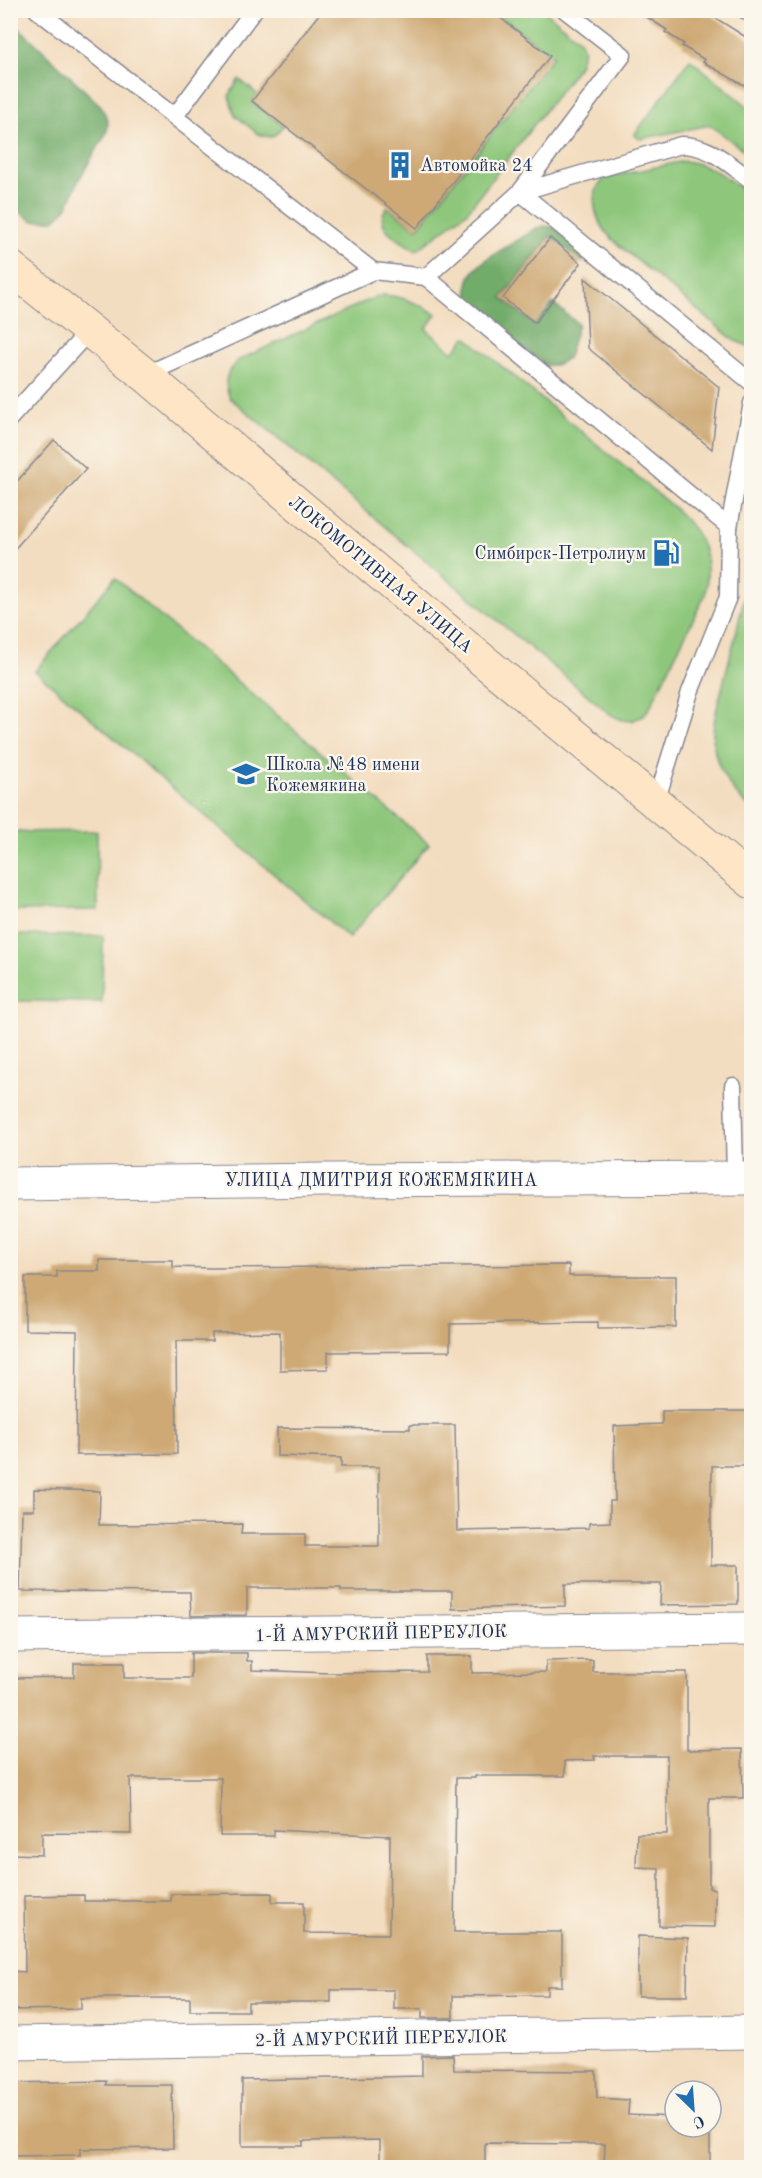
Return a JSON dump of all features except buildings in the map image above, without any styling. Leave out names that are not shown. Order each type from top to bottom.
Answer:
[{"type":"main road","name":"ЛОКОМОТИВНАЯ УЛИЦА","points":[[10,267],[145,375],[463,644],[752,882]]},
{"type":"street","name":"УЛИЦА ДМИТРИЯ КОЖЕМЯКИНА","points":[[10,1184],[339,1179],[743,1178]]},
{"type":"street","name":"1-Й АМУРСКИЙ ПЕРЕУЛОК","points":[[10,1636],[752,1629]]},
{"type":"street","name":"2-Й АМУРСКИЙ ПЕРЕУЛОК","points":[[10,2043],[752,2032]]},
{"type":"lane","points":[[37,10],[373,271]]},
{"type":"lane","points":[[174,116],[254,10]]},
{"type":"lane","points":[[426,277],[520,192],[623,56],[565,10]]},
{"type":"lane","points":[[745,10],[752,15]]},
{"type":"lane","points":[[520,192],[681,145],[693,145],[709,150],[752,181]]},
{"type":"lane","points":[[520,192],[752,383]]},
{"type":"lane","points":[[145,375],[373,271],[426,277],[729,527]]},
{"type":"lane","points":[[10,418],[89,331]]},
{"type":"lane","points":[[656,802],[690,692],[728,597],[729,527],[752,403]]},
{"type":"lane","points":[[733,1086],[743,1178]]},
{"type":"green space","points":[[493,11],[545,11],[580,40],[584,49],[579,66],[467,212],[416,251],[385,227],[383,214],[387,207],[417,229],[553,56]]},
{"type":"green space","points":[[11,20],[101,106],[108,121],[107,132],[78,181],[67,208],[54,220],[33,221],[11,206]]},
{"type":"green space","points":[[690,59],[751,109],[751,156],[710,125],[640,139],[634,135]]},
{"type":"green space","points":[[239,79],[257,94],[252,102],[283,126],[274,136],[258,134],[235,115],[229,96]]},
{"type":"green space","points":[[684,161],[712,169],[751,196],[751,347],[735,341],[626,252],[605,231],[598,218],[594,203],[595,196],[605,178]]},
{"type":"green space","points":[[544,226],[553,227],[588,255],[583,262],[550,236],[502,298],[535,325],[553,303],[578,324],[568,357],[561,363],[552,365],[546,365],[476,313],[468,293],[470,277],[481,264],[535,229]]},
{"type":"green space","points":[[383,295],[411,301],[436,314],[426,329],[453,352],[466,337],[671,505],[697,535],[706,556],[705,595],[645,714],[626,721],[610,714],[230,398],[226,387],[228,373],[239,360]]},
{"type":"green space","points":[[751,546],[752,809],[737,795],[725,778],[717,760],[713,739],[715,716],[744,596]]},
{"type":"green space","points":[[115,578],[429,844],[349,938],[35,671]]},
{"type":"green space","points":[[97,831],[98,910],[11,911],[11,832]]},
{"type":"green space","points":[[11,935],[103,936],[102,1002],[11,1001]]},
{"type":"place","name":"Автомойка 24","points":[[400,165]]},
{"type":"place","name":"Симбирск-Петролиум","points":[[666,553]]},
{"type":"place","name":"Школа №48 имени Кожемякина","points":[[246,774]]}]
